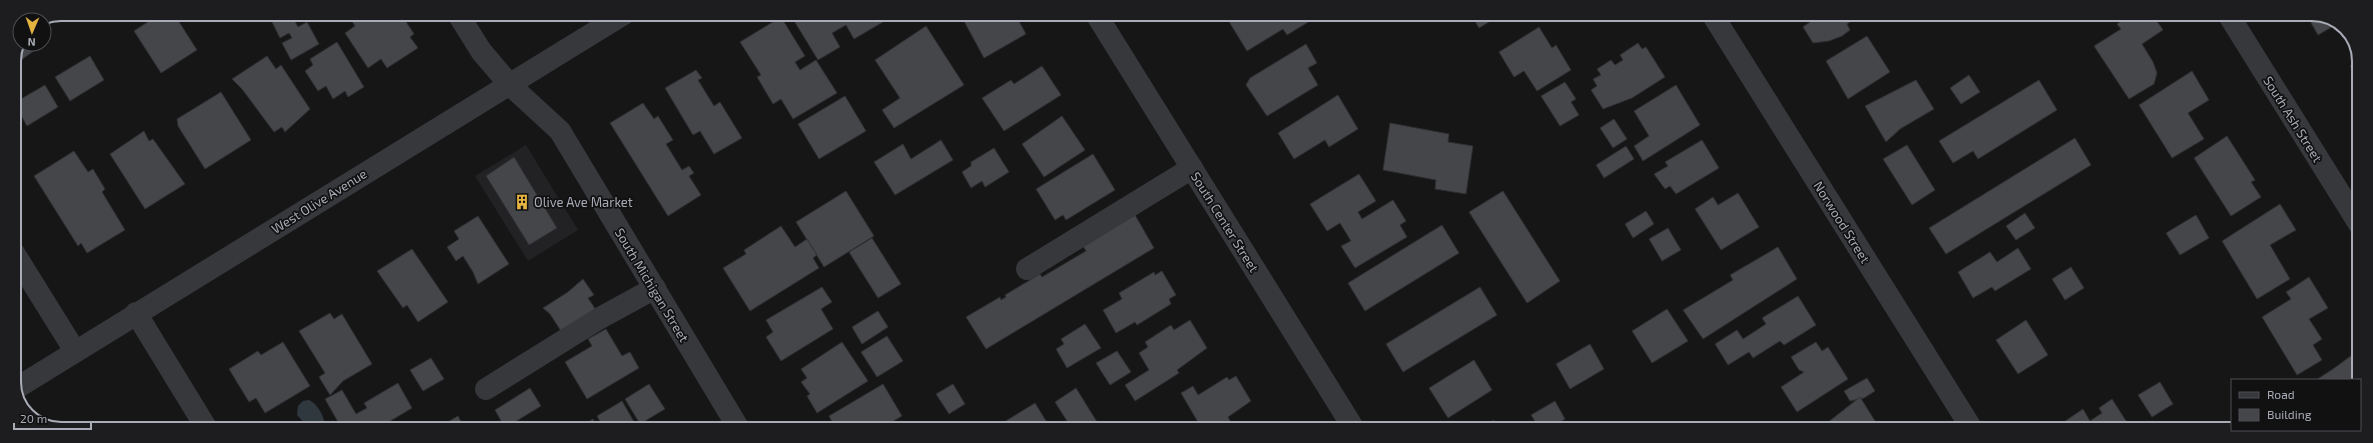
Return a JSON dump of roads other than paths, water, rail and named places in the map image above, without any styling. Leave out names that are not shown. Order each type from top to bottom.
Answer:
[{"type":"street","name":"South Michigan Street","points":[[462,21],[481,51],[510,85],[560,130],[735,422]]},
{"type":"street","name":"West Olive Avenue","points":[[21,385],[136,313],[613,21]]},
{"type":"street","name":"South Center Street","points":[[1100,21],[1350,422]]},
{"type":"street","name":"Norwood Street","points":[[1716,21],[1968,422]]},
{"type":"street","name":"South Ash Street","points":[[2232,21],[2352,213]]},
{"type":"street","points":[[1027,269],[1192,168]]},
{"type":"street","points":[[21,264],[75,351]]},
{"type":"street","points":[[486,389],[600,318],[655,288]]},
{"type":"street","points":[[136,313],[203,422]]},
{"type":"place","name":"Olive Ave Market","points":[[522,202]]}]
